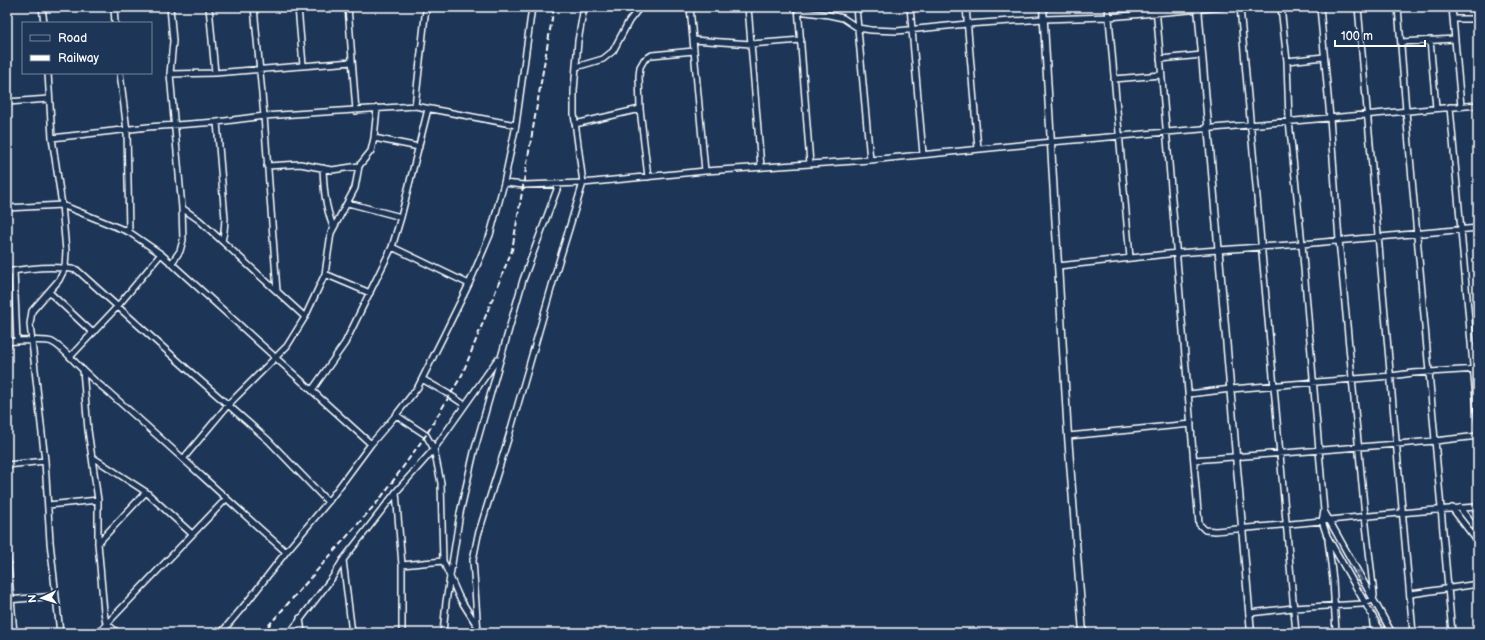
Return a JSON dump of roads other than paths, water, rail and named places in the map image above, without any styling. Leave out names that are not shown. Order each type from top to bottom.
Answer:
[{"type":"street","points":[[42,7],[44,22]]},
{"type":"street","points":[[114,7],[115,22]]},
{"type":"street","points":[[170,7],[173,41],[170,74],[182,208],[182,245],[171,264]]},
{"type":"street","points":[[209,7],[215,73]]},
{"type":"street","points":[[254,7],[277,291]]},
{"type":"street","points":[[298,7],[303,65]]},
{"type":"street","points":[[348,7],[356,110]]},
{"type":"street","points":[[416,106],[425,16],[428,7]]},
{"type":"street","points":[[222,633],[328,502],[371,444],[418,387],[422,379],[469,284],[490,235],[504,182],[516,125],[532,7]]},
{"type":"street","points":[[478,633],[473,560],[478,535],[508,439],[583,184],[575,124],[574,91],[578,41],[584,7]]},
{"type":"street","points":[[576,67],[603,59],[613,51],[629,21],[640,7]]},
{"type":"street","points":[[690,7],[705,171]]},
{"type":"street","points":[[748,7],[761,167]]},
{"type":"street","points":[[856,7],[870,160]]},
{"type":"street","points":[[910,7],[923,154]]},
{"type":"street","points":[[966,7],[978,149]]},
{"type":"street","points":[[1043,7],[1068,436],[1083,633]]},
{"type":"street","points":[[1108,7],[1130,258]]},
{"type":"street","points":[[1156,7],[1199,524],[1205,530],[1215,531],[1287,525],[1404,511],[1478,507]]},
{"type":"street","points":[[810,164],[798,9],[843,18],[858,28],[886,31],[1044,19],[1109,17],[1198,8],[1224,7]]},
{"type":"street","points":[[1240,7],[1296,633]]},
{"type":"street","points":[[1281,7],[1287,61],[1290,121],[1320,450],[1324,511],[1322,521],[1327,536],[1332,565],[1336,633]]},
{"type":"street","points":[[1320,7],[1339,240],[1360,447],[1365,516],[1374,591],[1373,600]]},
{"type":"street","points":[[1358,7],[1404,511],[1413,633]]},
{"type":"street","points":[[1398,7],[1452,633]]},
{"type":"street","points":[[1452,7],[1461,106]]},
{"type":"street","points":[[1198,8],[1252,633]]},
{"type":"street","points":[[1453,19],[1478,19]]},
{"type":"street","points":[[1401,42],[1455,39]]},
{"type":"street","points":[[693,40],[751,44],[801,40]]},
{"type":"street","points":[[1430,40],[1436,108]]},
{"type":"street","points":[[648,177],[640,109],[639,71],[644,60],[656,54],[694,51]]},
{"type":"street","points":[[1160,59],[1202,55]]},
{"type":"street","points":[[1287,61],[1324,56]]},
{"type":"street","points":[[170,74],[215,73],[352,62]]},
{"type":"street","points":[[48,74],[52,138],[62,205],[66,251],[65,268],[59,280],[30,316],[45,461],[60,633]]},
{"type":"street","points":[[120,74],[127,131],[129,232]]},
{"type":"street","points":[[1114,79],[1161,75]]},
{"type":"street","points":[[7,102],[49,99]]},
{"type":"street","points":[[504,182],[524,185],[583,184],[705,171],[870,160],[1051,142],[1478,105]]},
{"type":"street","points":[[52,138],[264,116],[416,106],[516,125]]},
{"type":"street","points":[[1450,107],[1460,229],[1475,369],[1478,421]]},
{"type":"street","points":[[184,459],[228,405],[287,346],[305,317],[324,274],[327,250],[333,227],[348,203],[355,188],[359,166],[369,156],[374,138],[377,108]]},
{"type":"street","points":[[312,390],[345,343],[392,247],[428,109]]},
{"type":"street","points":[[575,124],[640,109]]},
{"type":"street","points":[[217,122],[225,219],[222,241]]},
{"type":"street","points":[[374,138],[419,147]]},
{"type":"street","points":[[267,166],[300,164],[332,170],[359,166]]},
{"type":"street","points":[[323,168],[325,202],[333,227]]},
{"type":"street","points":[[443,633],[450,574],[460,513],[472,460],[500,356],[523,280],[559,184]]},
{"type":"street","points":[[348,203],[401,217]]},
{"type":"street","points":[[7,208],[62,205],[129,232],[161,254],[277,357],[371,444]]},
{"type":"street","points":[[182,208],[199,220],[305,317]]},
{"type":"street","points":[[1058,266],[1130,258],[1478,228]]},
{"type":"street","points":[[392,247],[469,284]]},
{"type":"street","points":[[70,357],[117,307],[161,254]]},
{"type":"street","points":[[7,272],[65,268],[77,270],[268,440],[328,502]]},
{"type":"street","points":[[14,271],[17,341]]},
{"type":"street","points":[[324,274],[370,293]]},
{"type":"street","points":[[49,292],[92,333]]},
{"type":"street","points":[[7,342],[33,342],[46,340],[59,346],[83,370],[286,552]]},
{"type":"street","points":[[290,633],[332,578],[343,560],[396,492],[434,449],[500,356]]},
{"type":"street","points":[[1189,394],[1413,373],[1475,369]]},
{"type":"street","points":[[83,370],[98,500],[98,543],[102,597],[106,623],[118,633]]},
{"type":"street","points":[[422,379],[465,405]]},
{"type":"street","points":[[396,415],[426,435],[434,449],[441,483],[444,561],[459,597],[477,624]]},
{"type":"street","points":[[1068,436],[1191,424]]},
{"type":"street","points":[[1194,460],[1435,441],[1478,436]]},
{"type":"street","points":[[92,457],[146,492],[192,534]]},
{"type":"street","points":[[7,465],[45,461]]},
{"type":"street","points":[[98,543],[146,492]]},
{"type":"street","points":[[396,492],[402,565],[402,633]]},
{"type":"street","points":[[98,633],[226,499]]},
{"type":"street","points":[[48,505],[98,500]]},
{"type":"street","points":[[1452,508],[1478,542]]},
{"type":"street","points":[[1460,508],[1478,531]]},
{"type":"street","points":[[1324,511],[1392,633]]},
{"type":"street","points":[[1327,536],[1382,633]]},
{"type":"street","points":[[7,554],[9,600],[14,633]]},
{"type":"street","points":[[343,560],[352,633]]},
{"type":"street","points":[[402,565],[444,561]]},
{"type":"street","points":[[1411,594],[1478,584]]},
{"type":"street","points":[[9,600],[56,596]]},
{"type":"street","points":[[1250,612],[1366,603],[1373,600]]},
{"type":"street","points":[[1372,615],[1374,633]]},
{"type":"street","points":[[300,618],[302,633]]},
{"type":"railway","points":[[262,633],[380,499],[426,435],[462,375],[512,250],[554,7]]}]
